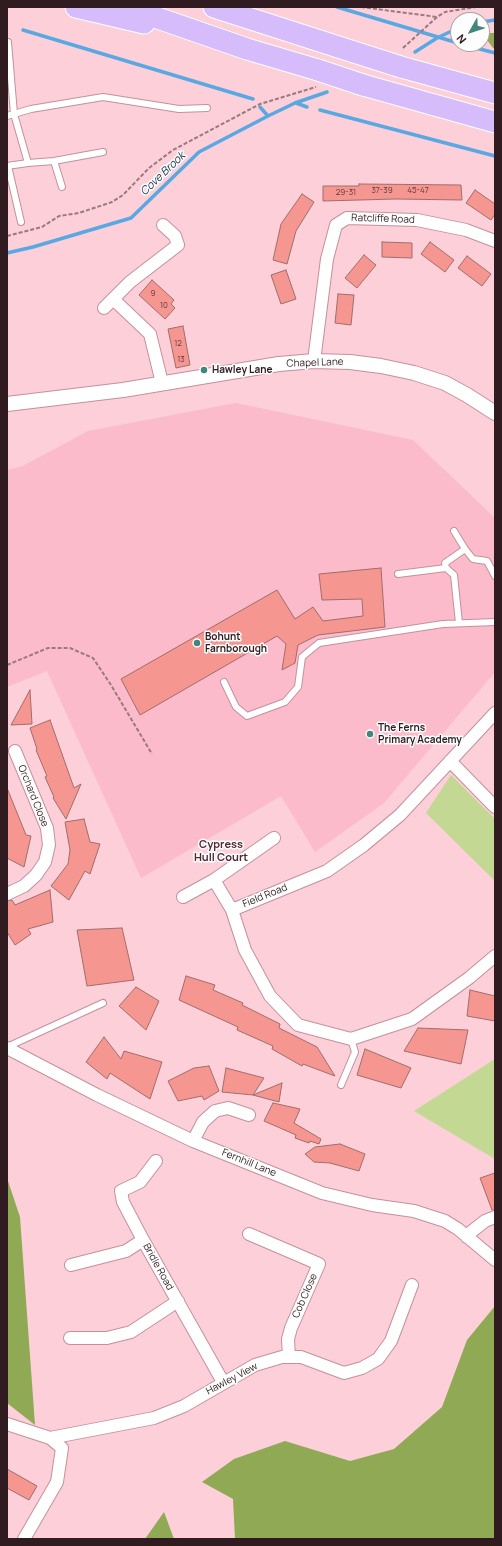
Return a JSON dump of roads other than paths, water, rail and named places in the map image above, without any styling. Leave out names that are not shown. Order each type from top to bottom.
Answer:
[{"type":"highway","points":[[76,7],[247,49]]},
{"type":"highway","points":[[126,7],[247,49],[317,79],[363,85],[495,122]]},
{"type":"highway","points":[[214,7],[354,52],[402,58],[495,93]]},
{"type":"street","name":"Ratcliffe Road","points":[[314,361],[327,259],[336,225],[347,218],[417,220],[466,230],[495,241]]},
{"type":"street","points":[[104,308],[124,287],[178,245],[175,236],[163,225]]},
{"type":"street","points":[[113,299],[150,334],[162,383]]},
{"type":"street","name":"Chapel Lane","points":[[7,404],[122,390],[279,364],[314,361],[350,362],[381,366],[414,373],[444,383],[467,395],[495,413]]},
{"type":"street","name":"Field Road","points":[[351,1039],[298,1026],[270,996],[246,950],[232,910],[327,871],[364,845],[400,815],[495,713]]},
{"type":"street","name":"Orchard Close","points":[[7,894],[24,886],[36,875],[45,862],[49,845],[47,828],[15,751]]},
{"type":"street","points":[[450,761],[495,807]]},
{"type":"street","points":[[183,897],[214,880],[274,838]]},
{"type":"street","points":[[214,880],[232,910]]},
{"type":"street","points":[[351,1039],[412,1019],[469,978],[495,956]]},
{"type":"street","name":"Fernhill Lane","points":[[7,1048],[97,1095],[193,1141],[322,1192],[372,1205],[414,1211],[446,1221],[495,1260]]},
{"type":"street","points":[[193,1141],[203,1122],[215,1111],[228,1108],[249,1115]]},
{"type":"street","name":"Bridle Road","points":[[156,1161],[140,1182],[121,1191],[124,1202],[143,1240],[223,1382]]},
{"type":"street","points":[[467,1237],[485,1221],[495,1217]]},
{"type":"street","name":"Cob Close","points":[[249,1234],[319,1264],[291,1328],[288,1339],[289,1357]]},
{"type":"street","points":[[71,1264],[126,1251],[143,1240]]},
{"type":"street","name":"Hawley View","points":[[7,1424],[50,1438],[154,1418],[184,1406],[254,1365],[282,1357],[301,1357],[344,1373],[362,1368],[378,1359],[391,1341],[412,1285]]},
{"type":"street","points":[[70,1338],[107,1338],[131,1332],[178,1301]]},
{"type":"street","points":[[24,1539],[57,1482],[62,1448],[50,1438]]},
{"type":"lane","points":[[8,42],[14,114],[28,163]]},
{"type":"lane","points":[[7,116],[31,109],[103,97],[179,109],[207,108]]},
{"type":"lane","points":[[21,222],[8,166],[54,161],[102,152]]},
{"type":"lane","points":[[54,161],[62,187]]},
{"type":"lane","points":[[454,531],[473,559],[486,561],[495,576]]},
{"type":"lane","points":[[460,623],[454,575],[446,568],[445,563],[465,549]]},
{"type":"lane","points":[[398,574],[446,568]]},
{"type":"lane","points":[[224,682],[236,707],[247,716],[285,702],[298,687],[302,657],[319,643],[443,624],[495,622]]},
{"type":"lane","points":[[7,1048],[103,1003]]},
{"type":"lane","points":[[340,1086],[355,1052],[351,1039]]},
{"type":"waterway","points":[[337,7],[450,41]]},
{"type":"waterway","name":"Cove Brook","points":[[490,21],[495,20]]},
{"type":"waterway","points":[[23,30],[253,99]]},
{"type":"waterway","name":"Cove Brook","points":[[415,52],[450,32]]},
{"type":"waterway","points":[[490,52],[495,53]]},
{"type":"waterway","name":"Cove Brook","points":[[7,253],[33,247],[131,218],[199,152],[295,103],[327,92]]},
{"type":"waterway","points":[[296,103],[307,107]]},
{"type":"waterway","points":[[260,107],[268,116]]},
{"type":"waterway","points":[[320,110],[495,156]]},
{"type":"place","name":"Hawley Lane","points":[[204,370]]},
{"type":"place","name":"Bohunt Farnborough","points":[[197,643]]},
{"type":"place","name":"The Ferns Primary Academy","points":[[370,734]]},
{"type":"district","name":"Cypress Hull Court","points":[[221,851]]}]
